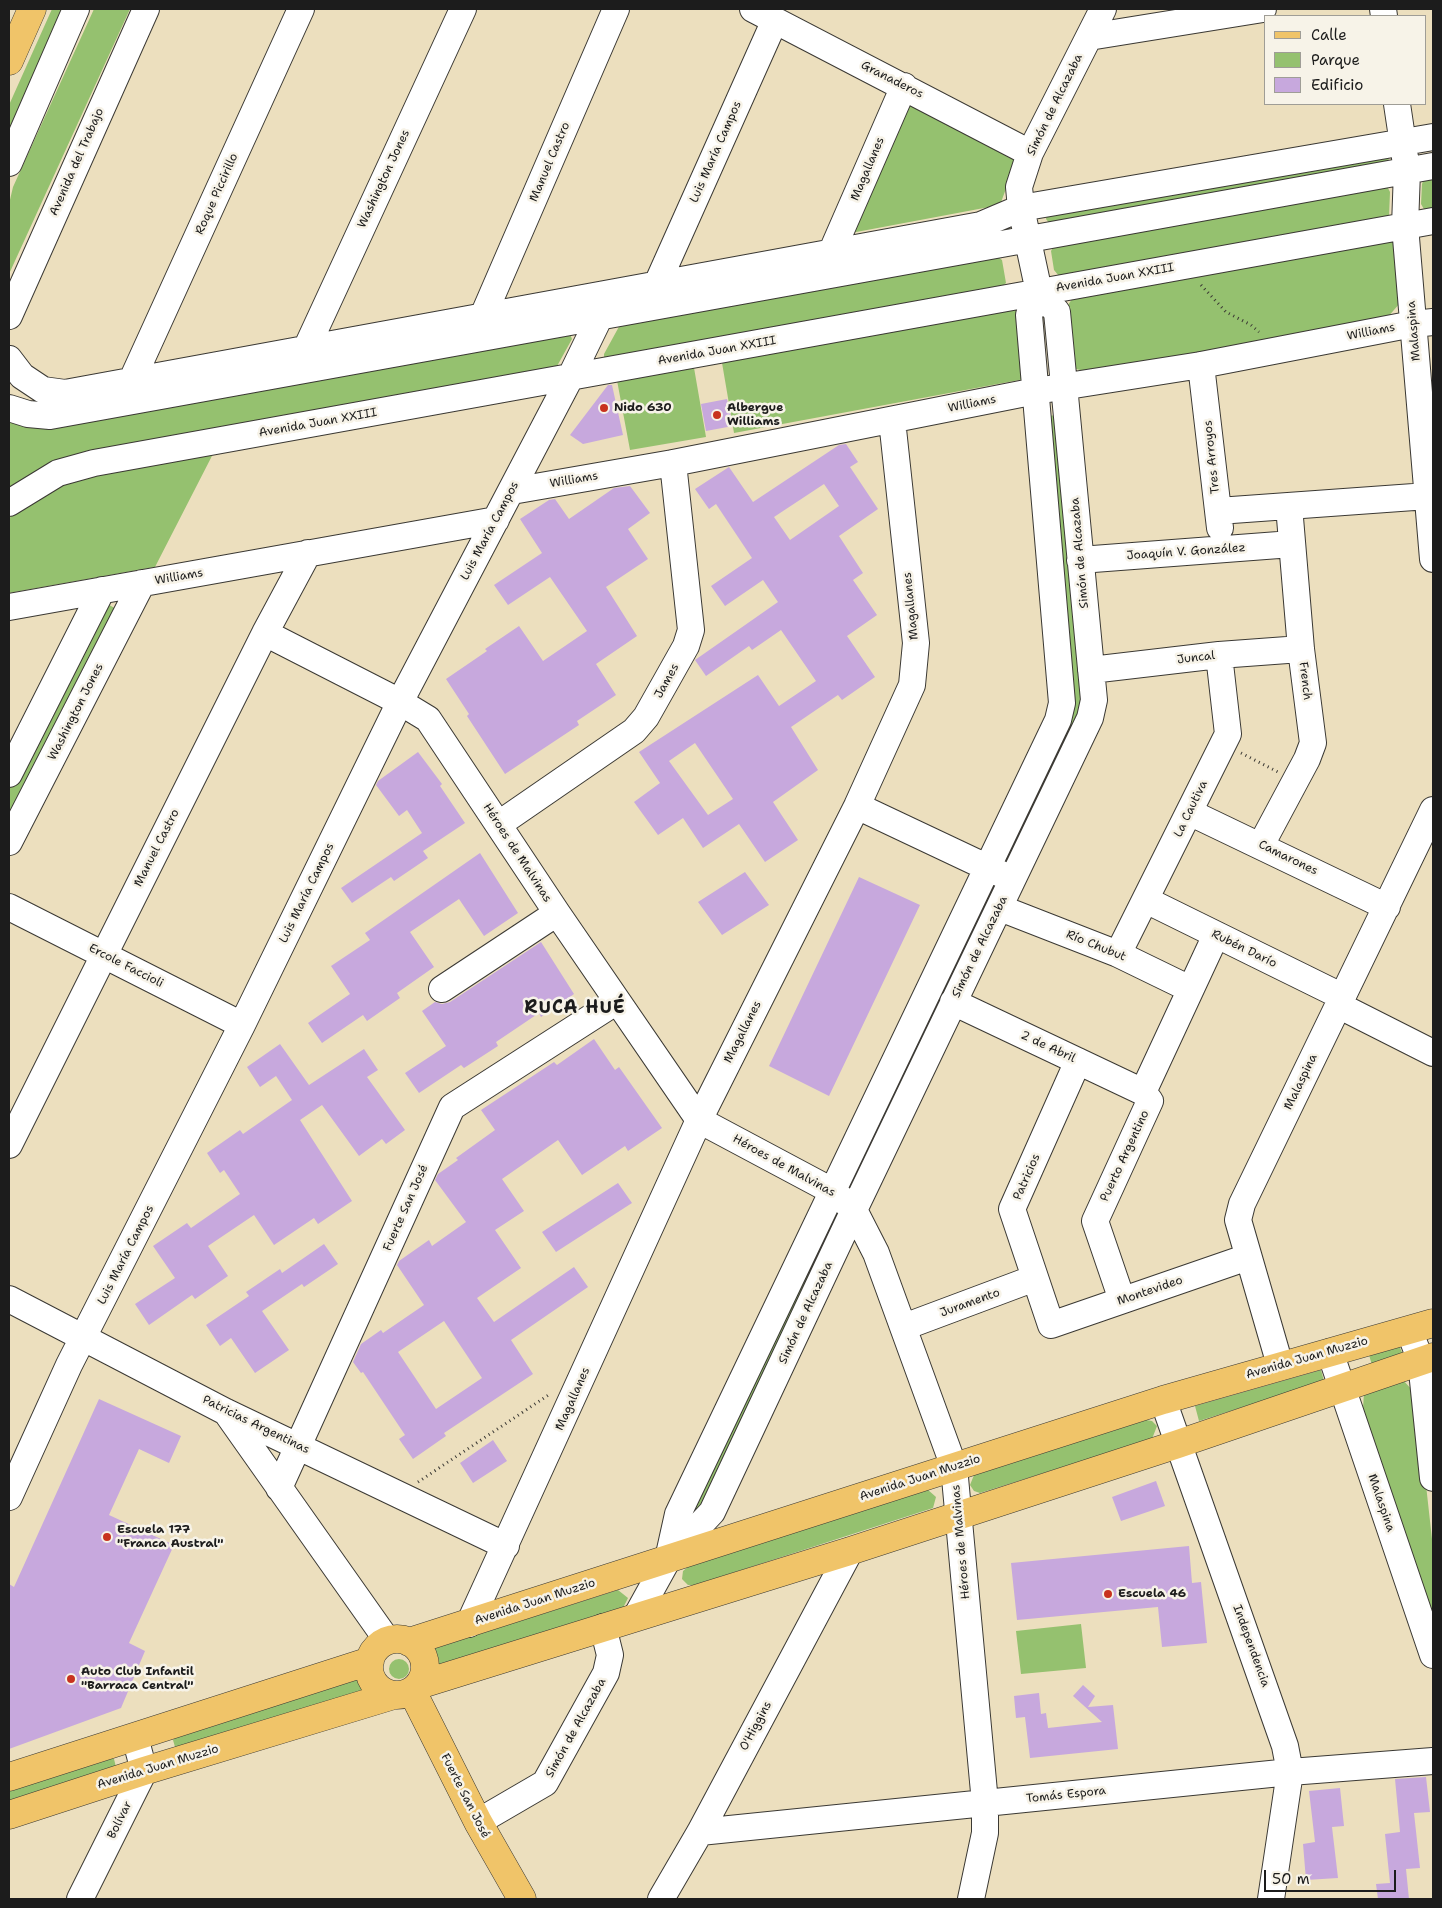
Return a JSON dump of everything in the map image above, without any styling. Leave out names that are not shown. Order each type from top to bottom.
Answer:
[{"type":"main road","points":[[9,61],[32,9]]},
{"type":"main road","name":"Avenida Juan Muzzio","points":[[398,1641],[469,1624],[1163,1400],[1421,1326]]},
{"type":"main road","name":"Avenida Juan Muzzio","points":[[9,1815],[144,1771],[408,1691],[637,1615],[959,1515],[1178,1444],[1427,1359]]},
{"type":"main road","points":[[398,1641],[421,1651],[425,1659],[424,1678],[408,1691],[377,1687],[372,1679],[370,1661],[379,1645],[398,1641]]},
{"type":"main road","points":[[9,1777],[370,1661]]},
{"type":"main road","name":"Fuerte San José","points":[[408,1691],[478,1822],[522,1899]]},
{"type":"street","points":[[9,163],[76,9]]},
{"type":"street","name":"Avenida del Trabajo","points":[[9,316],[146,9]]},
{"type":"street","name":"Roque Piccirillo","points":[[132,380],[301,9]]},
{"type":"street","name":"Washington Jones","points":[[306,349],[462,9]]},
{"type":"street","name":"Manuel Castro","points":[[484,316],[616,9]]},
{"type":"street","name":"Simón de Alcazaba","points":[[637,1615],[668,1559],[712,1512],[953,1002],[1090,718],[1094,700],[1057,312],[1039,292],[1021,208],[1019,187],[1030,153],[1103,9]]},
{"type":"street","points":[[1089,37],[1263,9]]},
{"type":"street","name":"Granaderos","points":[[764,14],[1030,153]]},
{"type":"street","name":"Luis María Campos","points":[[657,284],[764,14]]},
{"type":"street","name":"Magallanes","points":[[832,251],[904,86]]},
{"type":"street","name":"Malaspina","points":[[1397,105],[1407,171],[1406,226],[1423,323],[1429,445],[1428,496],[1433,559]]},
{"type":"street","points":[[15,367],[43,390],[65,392],[981,225],[1021,208],[1433,137]]},
{"type":"street","points":[[9,408],[28,414],[50,416],[1433,166]]},
{"type":"street","name":"Avenida Juan XXIII","points":[[9,503],[58,473],[94,463],[1433,221]]},
{"type":"street","name":"Luis María Campos","points":[[9,1497],[82,1338],[242,1026],[400,702],[512,491],[612,292]]},
{"type":"street","name":"Simón de Alcazaba","points":[[668,1559],[678,1514],[834,1192],[1058,720],[1062,703],[1029,315],[1039,292]]},
{"type":"street","name":"Williams","points":[[512,491],[673,463],[1036,391],[1201,364],[1423,323]]},
{"type":"street","name":"Tres Arroyos","points":[[1201,364],[1222,549]]},
{"type":"street","name":"Magallanes","points":[[469,1624],[699,1120],[857,806],[912,685],[916,643],[892,420]]},
{"type":"street","name":"James","points":[[499,824],[634,731],[646,717],[686,646],[691,630],[673,463]]},
{"type":"street","points":[[1218,511],[1428,496]]},
{"type":"street","name":"French","points":[[1261,845],[1313,743],[1301,649],[1289,506]]},
{"type":"street","name":"Williams","points":[[9,607],[496,520]]},
{"type":"street","name":"Joaquín V. González","points":[[1080,560],[1292,544]]},
{"type":"street","name":"Manuel Castro","points":[[9,1144],[265,634],[308,553]]},
{"type":"street","name":"Washington Jones","points":[[9,842],[142,583]]},
{"type":"street","points":[[9,774],[102,590]]},
{"type":"street","name":"Héroes de Malvinas","points":[[265,634],[400,702],[428,719],[699,1120],[834,1192],[854,1210],[876,1253],[954,1467],[985,1803],[985,1833],[971,1899]]},
{"type":"street","name":"Juncal","points":[[1091,670],[1219,655],[1301,649]]},
{"type":"street","name":"La Cautiva","points":[[1118,954],[1228,734],[1219,655]]},
{"type":"street","points":[[857,806],[1012,879]]},
{"type":"street","name":"Malaspina","points":[[1280,1365],[1238,1220],[1242,1204],[1433,810]]},
{"type":"street","name":"Camarones","points":[[1189,812],[1387,907]]},
{"type":"street","name":"Rubén Darío","points":[[1146,900],[1340,1001],[1433,1053]]},
{"type":"street","name":"Ercole Faccioli","points":[[9,907],[242,1026]]},
{"type":"street","name":"Río Chubut","points":[[1000,908],[1118,954],[1190,990]]},
{"type":"street","points":[[442,989],[557,912]]},
{"type":"street","name":"Puerto Argentino","points":[[1122,1300],[1095,1221],[1150,1102],[1143,1092],[1216,935]]},
{"type":"street","name":"Fuerte San José","points":[[279,1488],[452,1107],[617,1001]]},
{"type":"street","name":"2 de Abril","points":[[953,1002],[1143,1092]]},
{"type":"street","name":"Patricios","points":[[1051,1325],[1012,1210],[1078,1061]]},
{"type":"street","name":"Montevideo","points":[[1051,1325],[1248,1257]]},
{"type":"street","name":"Juramento","points":[[904,1326],[1035,1278]]},
{"type":"street","name":"Patricias Argentinas","points":[[9,1299],[226,1412],[506,1546]]},
{"type":"street","points":[[1421,1326],[1427,1359],[1433,1478]]},
{"type":"street","name":"Malaspina","points":[[1330,1352],[1433,1655]]},
{"type":"street","name":"Independencia","points":[[1163,1400],[1285,1746],[1290,1772],[1271,1899]]},
{"type":"street","points":[[226,1412],[279,1488],[398,1641]]},
{"type":"street","name":"O'Higgins","points":[[661,1899],[700,1832],[850,1550]]},
{"type":"street","name":"Simón de Alcazaba","points":[[478,1822],[545,1783],[606,1673],[610,1655],[603,1627]]},
{"type":"street","points":[[135,1737],[144,1771]]},
{"type":"street","name":"Tomás Espora","points":[[700,1832],[1290,1772],[1433,1761]]},
{"type":"street","name":"Bolívar","points":[[80,1899],[144,1771]]},
{"type":"path","points":[[1184,266],[1226,312],[1251,325],[1280,350]]},
{"type":"path","points":[[1223,744],[1295,781]]},
{"type":"path","points":[[399,1494],[553,1392]]},
{"type":"green space","points":[[52,9],[74,9],[9,152],[9,105]]},
{"type":"green space","points":[[94,9],[130,9],[9,274],[9,204],[13,187]]},
{"type":"green space","points":[[911,102],[1018,156],[1000,205],[851,233]]},
{"type":"green space","points":[[1389,157],[1388,163],[1050,224],[1046,219],[1047,214]]},
{"type":"green space","points":[[1433,174],[1433,213],[1425,211],[1421,204],[1424,179]]},
{"type":"green space","points":[[1387,186],[1390,192],[1389,217],[1059,276],[1054,270],[1051,251],[1054,246]]},
{"type":"green space","points":[[1390,238],[1394,242],[1400,303],[1387,318],[1088,372],[1076,369],[1073,364],[1066,308],[1074,296]]},
{"type":"green space","points":[[998,257],[1002,260],[1006,283],[1002,287],[604,358],[604,354],[621,323]]},
{"type":"green space","points":[[1016,303],[1030,378],[734,433],[721,357]]},
{"type":"green space","points":[[570,334],[572,339],[556,368],[9,491],[9,418]]},
{"type":"green space","points":[[693,362],[706,437],[630,450],[616,375]]},
{"type":"green space","points":[[1058,415],[1083,712],[1014,856],[1006,853],[1073,713],[1047,416]]},
{"type":"green space","points":[[214,452],[155,567],[9,593],[9,519],[18,507],[38,494],[76,480]]},
{"type":"green space","points":[[104,602],[118,610],[9,823],[9,789]]},
{"type":"green space","points":[[985,897],[993,901],[861,1173],[854,1169]]},
{"type":"green space","points":[[812,1259],[820,1262],[694,1524],[686,1520]]},
{"type":"green space","points":[[1399,1345],[1403,1355],[1372,1365],[1369,1355]]},
{"type":"green space","points":[[1321,1370],[1324,1381],[1199,1421],[1195,1406]]},
{"type":"green space","points":[[1402,1379],[1414,1392],[1418,1413],[1433,1548],[1432,1613],[1426,1606],[1363,1409],[1364,1392]]},
{"type":"green space","points":[[1146,1420],[1152,1421],[1157,1426],[1152,1439],[980,1493],[974,1491],[970,1485],[974,1475]]},
{"type":"green space","points":[[927,1489],[936,1497],[933,1508],[695,1585],[688,1585],[682,1579],[683,1571],[689,1566]]},
{"type":"green space","points":[[618,1590],[628,1598],[623,1608],[433,1667],[428,1650]]},
{"type":"green space","points":[[1081,1624],[1086,1668],[1021,1674],[1016,1631]]},
{"type":"green space","points":[[399,1659],[406,1662],[409,1669],[406,1676],[399,1679],[392,1676],[389,1669],[392,1662]]},
{"type":"green space","points":[[362,1672],[363,1681],[368,1689],[180,1751],[175,1747],[173,1740],[179,1733]]},
{"type":"green space","points":[[107,1755],[114,1759],[116,1767],[9,1807],[9,1787]]},
{"type":"building","name":"Nido 630","points":[[608,385],[612,385],[623,435],[583,444],[570,435]]},
{"type":"building","name":"Albergue Williams","points":[[727,399],[733,426],[706,431],[701,404]]},
{"type":"building","points":[[846,444],[858,462],[850,467],[878,509],[839,536],[863,573],[853,580],[877,615],[847,636],[875,677],[842,700],[838,695],[791,727],[818,770],[773,802],[798,840],[765,862],[739,824],[703,848],[683,818],[658,835],[634,802],[660,783],[639,752],[758,675],[779,706],[816,681],[781,630],[752,650],[749,646],[706,676],[695,660],[778,602],[763,580],[725,606],[711,586],[752,558],[716,504],[709,509],[695,489],[729,467],[753,502],[839,445]],"holes":[[[824,484],[839,506],[790,540],[774,517]],[[695,743],[733,799],[708,815],[669,761]]]},
{"type":"building","points":[[630,486],[650,513],[628,529],[648,559],[606,587],[637,636],[596,664],[616,695],[577,721],[579,725],[505,774],[467,716],[469,714],[446,679],[519,626],[543,661],[587,631],[550,577],[508,605],[494,585],[542,553],[520,519],[549,500],[555,499],[569,519],[614,488]]},
{"type":"building","points":[[418,752],[442,784],[440,786],[465,823],[423,851],[428,858],[394,881],[391,877],[352,903],[341,888],[422,833],[407,810],[399,816],[376,785],[378,781]]},
{"type":"building","points":[[480,853],[518,913],[484,936],[459,899],[410,932],[434,967],[397,993],[400,998],[367,1021],[363,1015],[322,1043],[308,1023],[350,994],[331,966],[370,940],[365,933]]},
{"type":"building","points":[[745,872],[769,905],[722,935],[698,902]]},
{"type":"building","points":[[859,877],[920,905],[829,1096],[769,1066]]},
{"type":"building","points":[[541,942],[574,994],[541,1017],[539,1013],[496,1042],[498,1046],[464,1068],[461,1065],[419,1093],[405,1073],[446,1046],[422,1011],[435,1002],[442,1004],[450,1002]]},
{"type":"building","points":[[594,1039],[615,1070],[619,1067],[662,1128],[628,1151],[625,1146],[582,1175],[558,1140],[502,1179],[524,1211],[495,1230],[521,1268],[477,1298],[494,1322],[574,1267],[588,1287],[511,1340],[533,1374],[444,1433],[446,1436],[413,1459],[399,1439],[405,1435],[363,1372],[361,1373],[353,1362],[361,1344],[381,1330],[383,1333],[424,1305],[397,1265],[399,1261],[429,1240],[432,1246],[466,1222],[435,1180],[438,1174],[458,1160],[456,1158],[495,1130],[481,1110],[554,1062],[557,1065]],"holes":[[[444,1321],[482,1378],[436,1409],[398,1352]]]},
{"type":"building","points":[[280,1044],[309,1085],[364,1049],[378,1070],[367,1077],[405,1130],[386,1144],[382,1139],[359,1156],[322,1105],[300,1120],[352,1201],[318,1224],[314,1218],[274,1245],[254,1215],[208,1246],[228,1276],[195,1299],[192,1295],[149,1325],[135,1304],[175,1278],[153,1246],[187,1223],[191,1228],[240,1194],[224,1170],[220,1173],[207,1153],[240,1130],[243,1134],[292,1100],[276,1076],[260,1087],[247,1067]]},
{"type":"building","points":[[618,1183],[632,1203],[556,1252],[542,1232]]},
{"type":"building","points":[[324,1244],[338,1264],[304,1287],[302,1284],[262,1311],[289,1350],[255,1373],[231,1338],[220,1346],[206,1325],[249,1296],[246,1292],[280,1269],[282,1273]]},
{"type":"building","points":[[99,1399],[181,1436],[169,1463],[139,1449],[109,1515],[174,1545],[129,1643],[145,1651],[121,1708],[9,1749],[9,1584],[14,1587]]},
{"type":"building","points":[[493,1440],[507,1461],[473,1483],[460,1463]]},
{"type":"building","points":[[1156,1481],[1165,1506],[1121,1521],[1112,1497]]},
{"type":"building","name":"Escuela 46","points":[[1189,1546],[1192,1583],[1201,1582],[1207,1643],[1162,1647],[1158,1607],[1017,1620],[1011,1563]]},
{"type":"building","points":[[1083,1685],[1095,1696],[1088,1707],[1113,1705],[1118,1749],[1030,1758],[1025,1717],[1016,1718],[1014,1696],[1039,1693],[1041,1714],[1046,1713],[1048,1728],[1102,1722],[1073,1696]]},
{"type":"building","points":[[1426,1777],[1430,1812],[1414,1813],[1420,1868],[1406,1869],[1409,1899],[1378,1899],[1376,1884],[1390,1883],[1385,1834],[1400,1832],[1395,1779]]},
{"type":"building","points":[[1340,1788],[1344,1826],[1332,1827],[1338,1878],[1306,1880],[1303,1844],[1315,1842],[1309,1791]]},
{"type":"place","name":"Nido 630","points":[[604,408]]},
{"type":"place","name":"Albergue Williams","points":[[717,415]]},
{"type":"place","name":"Escuela 177 \"Franca Austral\"","points":[[107,1537]]},
{"type":"place","name":"Escuela 46","points":[[1108,1594]]},
{"type":"place","name":"Auto Club Infantil \"Barraca Central\"","points":[[71,1679]]},
{"type":"district","name":"RUCA HUÉ","points":[[575,1008]]}]
